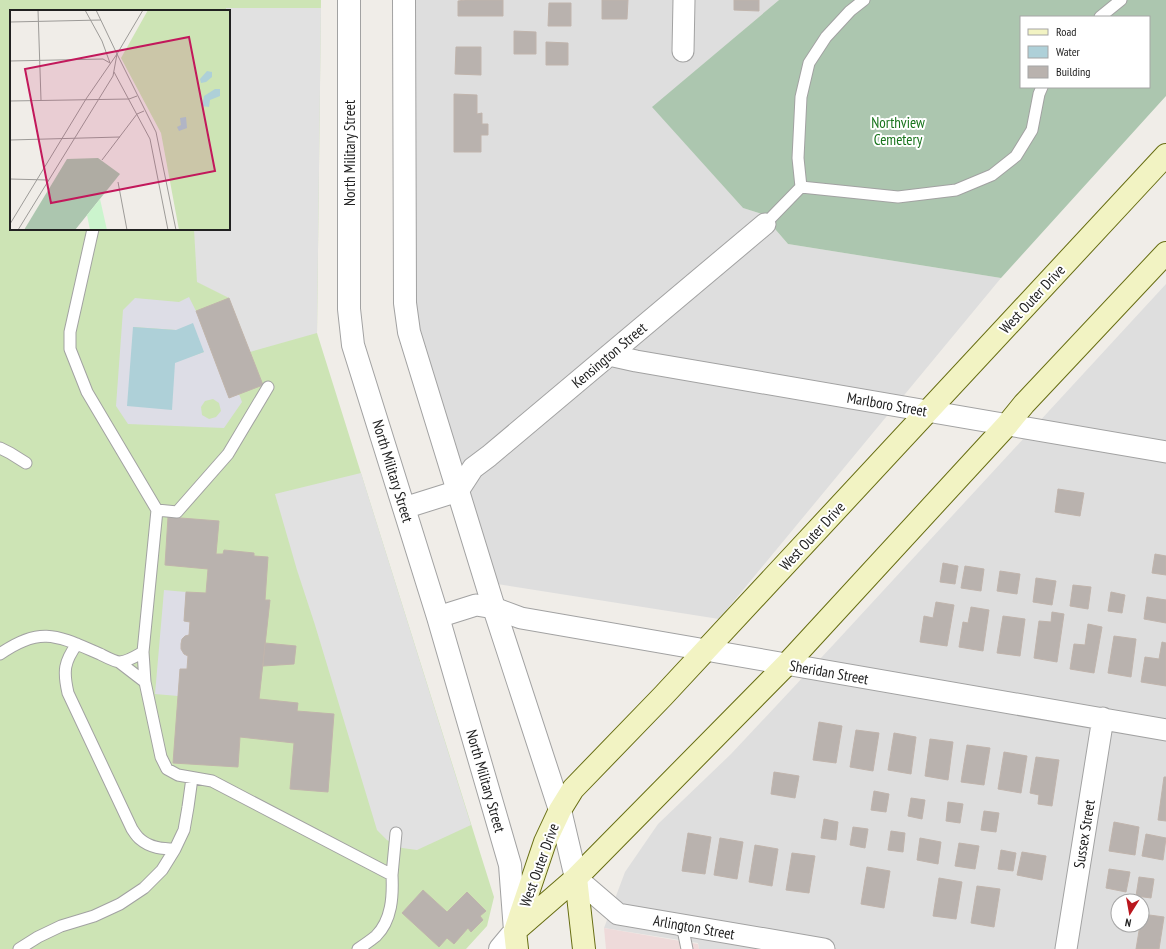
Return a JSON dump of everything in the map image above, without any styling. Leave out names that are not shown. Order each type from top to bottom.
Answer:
[{"type":"main road","name":"West Outer Drive","points":[[516,940],[545,842],[560,810],[573,789],[663,696],[1165,159]]},
{"type":"main road","points":[[516,940],[787,664],[1007,425],[1024,404],[1166,253]]},
{"type":"main road","points":[[576,878],[584,949]]},
{"type":"street","name":"North Military Street","points":[[348,0],[349,309],[353,345],[438,617],[510,865],[516,940]]},
{"type":"street","points":[[404,0],[405,303],[409,332],[494,608],[560,810],[576,878]]},
{"type":"street","points":[[683,51],[684,0]]},
{"type":"street","name":"Kensington Street","points":[[458,490],[473,468],[765,224]]},
{"type":"street","name":"Marlboro Street","points":[[609,355],[636,361],[1166,452]]},
{"type":"street","points":[[404,508],[458,490]]},
{"type":"street","name":"Sheridan Street","points":[[438,617],[476,605],[494,608],[521,618],[1166,730]]},
{"type":"street","name":"Sussex Street","points":[[1066,949],[1102,718]]},
{"type":"street","name":"Arlington Street","points":[[576,878],[618,914],[824,949]]},
{"type":"street","points":[[500,949],[516,940]]},
{"type":"lane","points":[[802,187],[798,158],[801,97],[809,63],[826,37],[850,11],[864,0]]},
{"type":"lane","points":[[1101,16],[1121,0]]},
{"type":"lane","points":[[802,187],[898,197],[956,190],[992,175],[1016,156],[1032,130],[1042,88]]},
{"type":"lane","points":[[765,224],[802,187]]},
{"type":"lane","points":[[93,230],[70,332],[70,349],[86,392],[157,510],[143,652],[146,682],[161,757],[167,769],[178,775],[212,781],[392,875]]},
{"type":"lane","points":[[157,510],[177,512],[228,454],[268,388]]},
{"type":"lane","points":[[0,448],[10,452],[26,463]]},
{"type":"lane","points":[[0,654],[13,645],[29,638],[46,635],[63,638],[119,662],[146,682]]},
{"type":"lane","points":[[77,644],[70,654],[65,666],[64,678],[68,693],[128,822],[140,839],[151,846],[163,849],[175,849]]},
{"type":"lane","points":[[119,662],[132,659],[143,652]]},
{"type":"lane","points":[[19,949],[60,926],[94,916],[120,904],[144,888],[162,870],[175,849],[184,830],[192,778]]},
{"type":"lane","points":[[358,949],[376,936],[387,920],[392,897],[392,875],[396,833]]},
{"type":"lane","points":[[682,925],[687,949]]},
{"type":"shaded area","points":[[414,0],[779,0],[653,107],[743,208],[762,214],[788,244],[1001,278],[719,619],[497,584],[420,349],[413,308]]},
{"type":"shaded area","points":[[226,8],[321,8],[317,333],[250,352],[229,298],[197,282],[194,230],[230,230],[230,10],[226,10]]},
{"type":"shaded area","points":[[1166,284],[1166,949],[699,949],[698,943],[604,928],[625,872],[658,824],[731,754]]},
{"type":"shaded area","points":[[189,297],[196,311],[229,398],[239,394],[242,402],[224,428],[128,424],[116,406],[123,310],[135,298],[179,302]],"holes":[[[133,327],[176,330],[204,352],[175,362]],[[213,399],[219,403],[221,411],[216,417],[209,419],[202,415],[201,407],[205,401]]]},
{"type":"shaded area","points":[[361,473],[471,825],[417,850],[402,848],[387,840],[377,830],[275,494]]},
{"type":"shaded area","points":[[164,590],[186,592],[184,621],[190,622],[189,635],[182,639],[181,644],[182,649],[188,656],[187,669],[180,669],[178,696],[155,694]]},
{"type":"shaded area","points":[[604,928],[698,944],[699,949],[606,949]]},
{"type":"green space","points":[[0,0],[321,0],[317,333],[494,897],[487,926],[466,949],[0,949]]},
{"type":"green space","name":"Northview Cemetery","points":[[779,0],[1166,0],[1166,96],[1001,278],[788,244],[762,214],[743,208],[652,107]]},
{"type":"water","points":[[193,323],[204,352],[175,363],[172,410],[127,406],[133,327],[176,330]]},
{"type":"building","points":[[503,0],[503,16],[458,16],[458,1]]},
{"type":"building","points":[[602,0],[628,0],[627,19],[602,19]]},
{"type":"building","points":[[734,0],[759,0],[759,11],[734,10]]},
{"type":"building","points":[[549,3],[571,3],[571,26],[548,26]]},
{"type":"building","points":[[514,31],[536,32],[536,54],[514,54]]},
{"type":"building","points":[[546,42],[568,43],[568,65],[546,65]]},
{"type":"building","points":[[456,47],[481,47],[481,75],[455,74]]},
{"type":"building","points":[[454,94],[477,95],[477,114],[482,113],[482,124],[488,124],[488,135],[481,135],[481,152],[454,152]]},
{"type":"building","points":[[229,298],[263,385],[229,398],[196,311]]},
{"type":"building","points":[[1058,489],[1084,493],[1080,516],[1055,512]]},
{"type":"building","points":[[168,517],[219,521],[216,554],[223,554],[224,550],[254,553],[254,556],[268,557],[265,600],[270,600],[259,699],[298,703],[297,711],[334,714],[328,792],[290,789],[294,743],[240,737],[238,767],[173,763],[180,669],[187,669],[188,656],[184,654],[181,649],[182,639],[189,635],[190,622],[184,621],[186,592],[206,593],[208,569],[165,565]]},
{"type":"building","points":[[1155,554],[1166,556],[1166,575],[1152,573]]},
{"type":"building","points":[[943,563],[958,566],[955,584],[940,582]]},
{"type":"building","points":[[965,566],[984,569],[981,591],[961,588]]},
{"type":"building","points":[[1000,571],[1020,574],[1017,594],[997,591]]},
{"type":"building","points":[[1036,578],[1056,581],[1052,605],[1033,602]]},
{"type":"building","points":[[1073,585],[1091,587],[1088,609],[1070,606]]},
{"type":"building","points":[[1111,592],[1125,595],[1122,613],[1108,611]]},
{"type":"building","points":[[1147,597],[1166,600],[1166,623],[1144,619]]},
{"type":"building","points":[[936,602],[954,605],[947,646],[920,642],[924,616],[933,618]]},
{"type":"building","points":[[971,607],[989,610],[983,651],[959,647],[963,622],[968,623]]},
{"type":"building","points":[[1052,612],[1064,614],[1057,662],[1034,658],[1039,621],[1051,622]]},
{"type":"building","points":[[1003,616],[1025,619],[1020,656],[997,653]]},
{"type":"building","points":[[1088,624],[1102,627],[1094,673],[1070,669],[1074,644],[1085,645]]},
{"type":"building","points":[[1114,636],[1136,639],[1131,677],[1108,673]]},
{"type":"building","points":[[1162,642],[1166,643],[1166,686],[1141,682],[1145,657],[1159,659]]},
{"type":"building","points":[[265,643],[296,646],[294,664],[263,666]]},
{"type":"building","points":[[819,722],[842,726],[836,763],[813,760]]},
{"type":"building","points":[[856,730],[879,733],[873,771],[850,767]]},
{"type":"building","points":[[894,733],[916,737],[911,774],[888,770]]},
{"type":"building","points":[[930,739],[953,742],[948,780],[925,776]]},
{"type":"building","points":[[967,745],[990,748],[984,785],[961,782]]},
{"type":"building","points":[[1004,752],[1027,756],[1021,793],[998,789]]},
{"type":"building","points":[[1036,757],[1059,760],[1052,806],[1038,804],[1039,795],[1030,793]]},
{"type":"building","points":[[774,772],[799,776],[795,798],[771,794]]},
{"type":"building","points":[[1164,777],[1166,777],[1166,821],[1158,820]]},
{"type":"building","points":[[874,791],[889,794],[886,812],[871,810]]},
{"type":"building","points":[[911,798],[925,800],[922,819],[908,816]]},
{"type":"building","points":[[948,802],[963,804],[960,823],[946,821]]},
{"type":"building","points":[[984,811],[999,813],[996,832],[981,830]]},
{"type":"building","points":[[824,819],[838,822],[836,840],[821,838]]},
{"type":"building","points":[[1114,822],[1139,827],[1135,855],[1109,851]]},
{"type":"building","points":[[853,827],[868,829],[865,848],[850,845]]},
{"type":"building","points":[[891,831],[905,833],[903,852],[888,850]]},
{"type":"building","points":[[688,833],[711,837],[705,874],[682,871]]},
{"type":"building","points":[[1146,834],[1166,838],[1163,860],[1142,856]]},
{"type":"building","points":[[720,838],[743,842],[737,879],[714,875]]},
{"type":"building","points":[[920,838],[941,842],[938,864],[917,860]]},
{"type":"building","points":[[959,843],[979,846],[975,869],[955,866]]},
{"type":"building","points":[[755,845],[778,849],[772,886],[749,882]]},
{"type":"building","points":[[1001,850],[1016,853],[1013,871],[998,869]]},
{"type":"building","points":[[1022,852],[1046,856],[1042,880],[1017,875]]},
{"type":"building","points":[[792,853],[815,856],[809,893],[786,890]]},
{"type":"building","points":[[867,867],[890,871],[884,908],[861,904]]},
{"type":"building","points":[[1109,869],[1130,872],[1126,892],[1106,888]]},
{"type":"building","points":[[1139,877],[1154,879],[1151,898],[1150,893],[1136,893]]},
{"type":"building","points":[[939,878],[962,882],[956,919],[933,916]]},
{"type":"building","points":[[977,886],[1000,889],[994,927],[971,923]]},
{"type":"building","points":[[423,890],[447,912],[467,892],[486,911],[480,916],[483,920],[471,932],[468,928],[454,944],[447,938],[439,947],[402,913]]},
{"type":"building","points":[[1150,915],[1164,917],[1159,949],[1136,949],[1139,933],[1150,933]]}]
